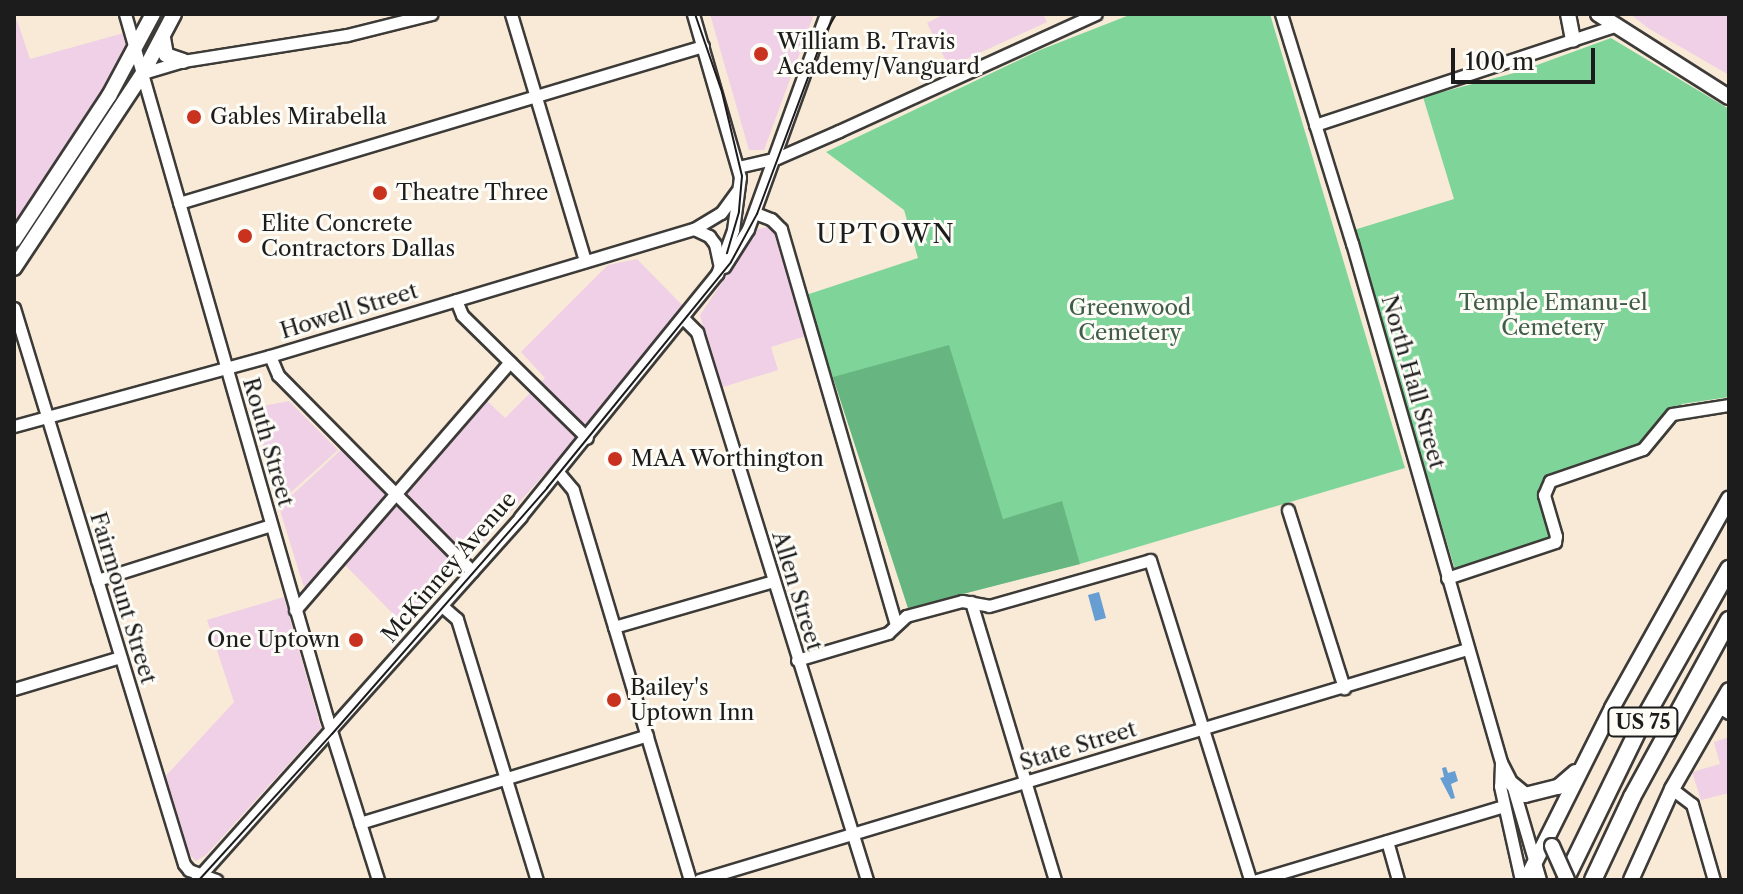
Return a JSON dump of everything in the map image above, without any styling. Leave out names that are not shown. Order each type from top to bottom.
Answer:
[{"type":"highway","name":"US 75","points":[[1566,880],[1639,728],[1729,569]]},
{"type":"highway","name":"US 75","points":[[1593,880],[1632,797],[1722,641],[1729,620]]},
{"type":"main road","points":[[14,240],[109,96],[153,14]]},
{"type":"main road","points":[[14,268],[143,73],[174,14]]},
{"type":"main road","points":[[1568,14],[1573,40]]},
{"type":"main road","points":[[1598,14],[1729,97]]},
{"type":"main road","points":[[163,38],[166,55],[183,61]]},
{"type":"main road","points":[[1524,880],[1583,763],[1729,499]]},
{"type":"main road","points":[[1631,880],[1672,789],[1724,710],[1729,690]]},
{"type":"main road","points":[[1512,784],[1525,795],[1558,787],[1583,763]]},
{"type":"main road","points":[[1551,829],[1552,846],[1566,880]]},
{"type":"street","name":"Routh Street","points":[[125,14],[295,610],[378,880]]},
{"type":"street","points":[[143,73],[183,61],[347,35],[431,14]]},
{"type":"street","points":[[511,14],[585,261]]},
{"type":"street","points":[[693,14],[738,167],[775,159],[1080,17],[1096,14]]},
{"type":"street","name":"McKinney Avenue","points":[[199,877],[331,732],[558,472],[736,251],[755,213],[826,14]]},
{"type":"street","name":"North Hall Street","points":[[1281,14],[1467,649],[1540,880]]},
{"type":"street","points":[[1315,125],[1615,26]]},
{"type":"street","points":[[179,203],[703,46]]},
{"type":"street","name":"McKinney Avenue","points":[[720,270],[733,230],[739,187],[738,167]]},
{"type":"street","name":"Howell Street","points":[[14,426],[270,356],[694,229],[729,207],[739,187]]},
{"type":"street","points":[[755,213],[771,219],[781,229],[896,624]]},
{"type":"street","points":[[694,229],[704,232],[715,244],[720,270]]},
{"type":"street","points":[[456,300],[462,315],[587,438]]},
{"type":"street","name":"Fairmount Street","points":[[14,308],[184,864],[199,877]]},
{"type":"street","name":"Allen Street","points":[[683,318],[697,332],[867,880]]},
{"type":"street","points":[[270,356],[278,375],[472,571]]},
{"type":"street","points":[[295,610],[510,362]]},
{"type":"street","points":[[1447,578],[1551,545],[1556,539],[1544,495],[1546,485],[1643,449],[1672,414],[1729,405]]},
{"type":"street","points":[[558,472],[572,487],[690,880]]},
{"type":"street","points":[[1288,510],[1344,688]]},
{"type":"street","points":[[97,580],[271,525]]},
{"type":"street","points":[[797,660],[888,633],[906,616],[958,601],[989,606],[1150,560],[1250,880]]},
{"type":"street","points":[[614,627],[773,581]]},
{"type":"street","points":[[971,602],[1055,880]]},
{"type":"street","points":[[442,606],[457,619],[537,880]]},
{"type":"street","name":"State Street","points":[[699,880],[1467,649]]},
{"type":"street","points":[[14,689],[120,657]]},
{"type":"street","points":[[360,823],[647,735]]},
{"type":"street","name":"North Hall Street","points":[[1501,762],[1504,806],[1524,880]]},
{"type":"street","points":[[1672,789],[1692,804],[1714,880]]},
{"type":"street","points":[[1257,880],[1504,806]]},
{"type":"street","points":[[1387,841],[1398,880]]},
{"type":"street","points":[[199,877],[216,880]]},
{"type":"shaded area","name":"William B. Travis Academy/Vanguard","points":[[710,14],[814,14],[764,150],[749,150]]},
{"type":"shaded area","points":[[945,14],[1043,14],[1047,22],[949,67],[927,23]]},
{"type":"shaded area","points":[[1630,14],[1729,14],[1729,75],[1648,28]]},
{"type":"shaded area","points":[[17,20],[30,59],[124,33],[129,49],[14,230],[14,21]]},
{"type":"shaded area","points":[[767,227],[775,230],[806,336],[771,347],[778,370],[720,388],[700,315],[758,229]]},
{"type":"shaded area","points":[[637,259],[683,306],[592,420],[470,558],[402,489],[483,397],[505,418],[545,378],[521,352],[608,265]]},
{"type":"shaded area","points":[[289,401],[338,450],[278,504],[253,408]]},
{"type":"shaded area","points":[[343,448],[389,494],[305,591],[279,507]]},
{"type":"shaded area","points":[[397,505],[459,569],[408,629],[344,564]]},
{"type":"shaded area","points":[[284,597],[321,728],[206,855],[196,861],[187,852],[163,779],[234,702],[207,620]]},
{"type":"shaded area","points":[[1729,737],[1729,793],[1701,800],[1692,772],[1720,764],[1714,742]]},
{"type":"green space","name":"Greenwood Cemetery","points":[[1132,14],[1270,14],[1405,468],[1080,564],[908,608],[806,295],[918,258],[904,210],[826,152],[1040,50]]},
{"type":"green space","name":"Temple Emanu-el Cemetery","points":[[1611,38],[1729,109],[1729,397],[1682,404],[1642,445],[1546,479],[1540,488],[1541,502],[1552,539],[1456,573],[1354,230],[1454,199],[1423,97],[1518,72]]},
{"type":"green space","points":[[949,345],[1003,519],[1062,501],[1080,564],[908,608],[833,377]]},
{"type":"water","points":[[1099,592],[1106,618],[1095,621],[1088,595]]},
{"type":"water","points":[[1446,767],[1448,773],[1455,771],[1458,781],[1451,784],[1455,798],[1451,799],[1440,778],[1444,777],[1442,768]]},
{"type":"tram line","points":[[695,14],[722,92],[742,176],[739,212],[727,253]]},
{"type":"tram line","points":[[199,880],[332,734],[547,488],[731,262],[757,214],[824,35],[836,14]]},
{"type":"place","name":"William B. Travis Academy/Vanguard","points":[[761,54]]},
{"type":"place","name":"Gables Mirabella","points":[[194,117]]},
{"type":"place","name":"Theatre Three","points":[[380,193]]},
{"type":"place","name":"Elite Concrete Contractors Dallas","points":[[245,236]]},
{"type":"place","name":"MAA Worthington","points":[[615,459]]},
{"type":"place","name":"One Uptown","points":[[356,640]]},
{"type":"place","name":"Bailey's Uptown Inn","points":[[614,700]]},
{"type":"district","name":"UPTOWN","points":[[886,235]]}]
